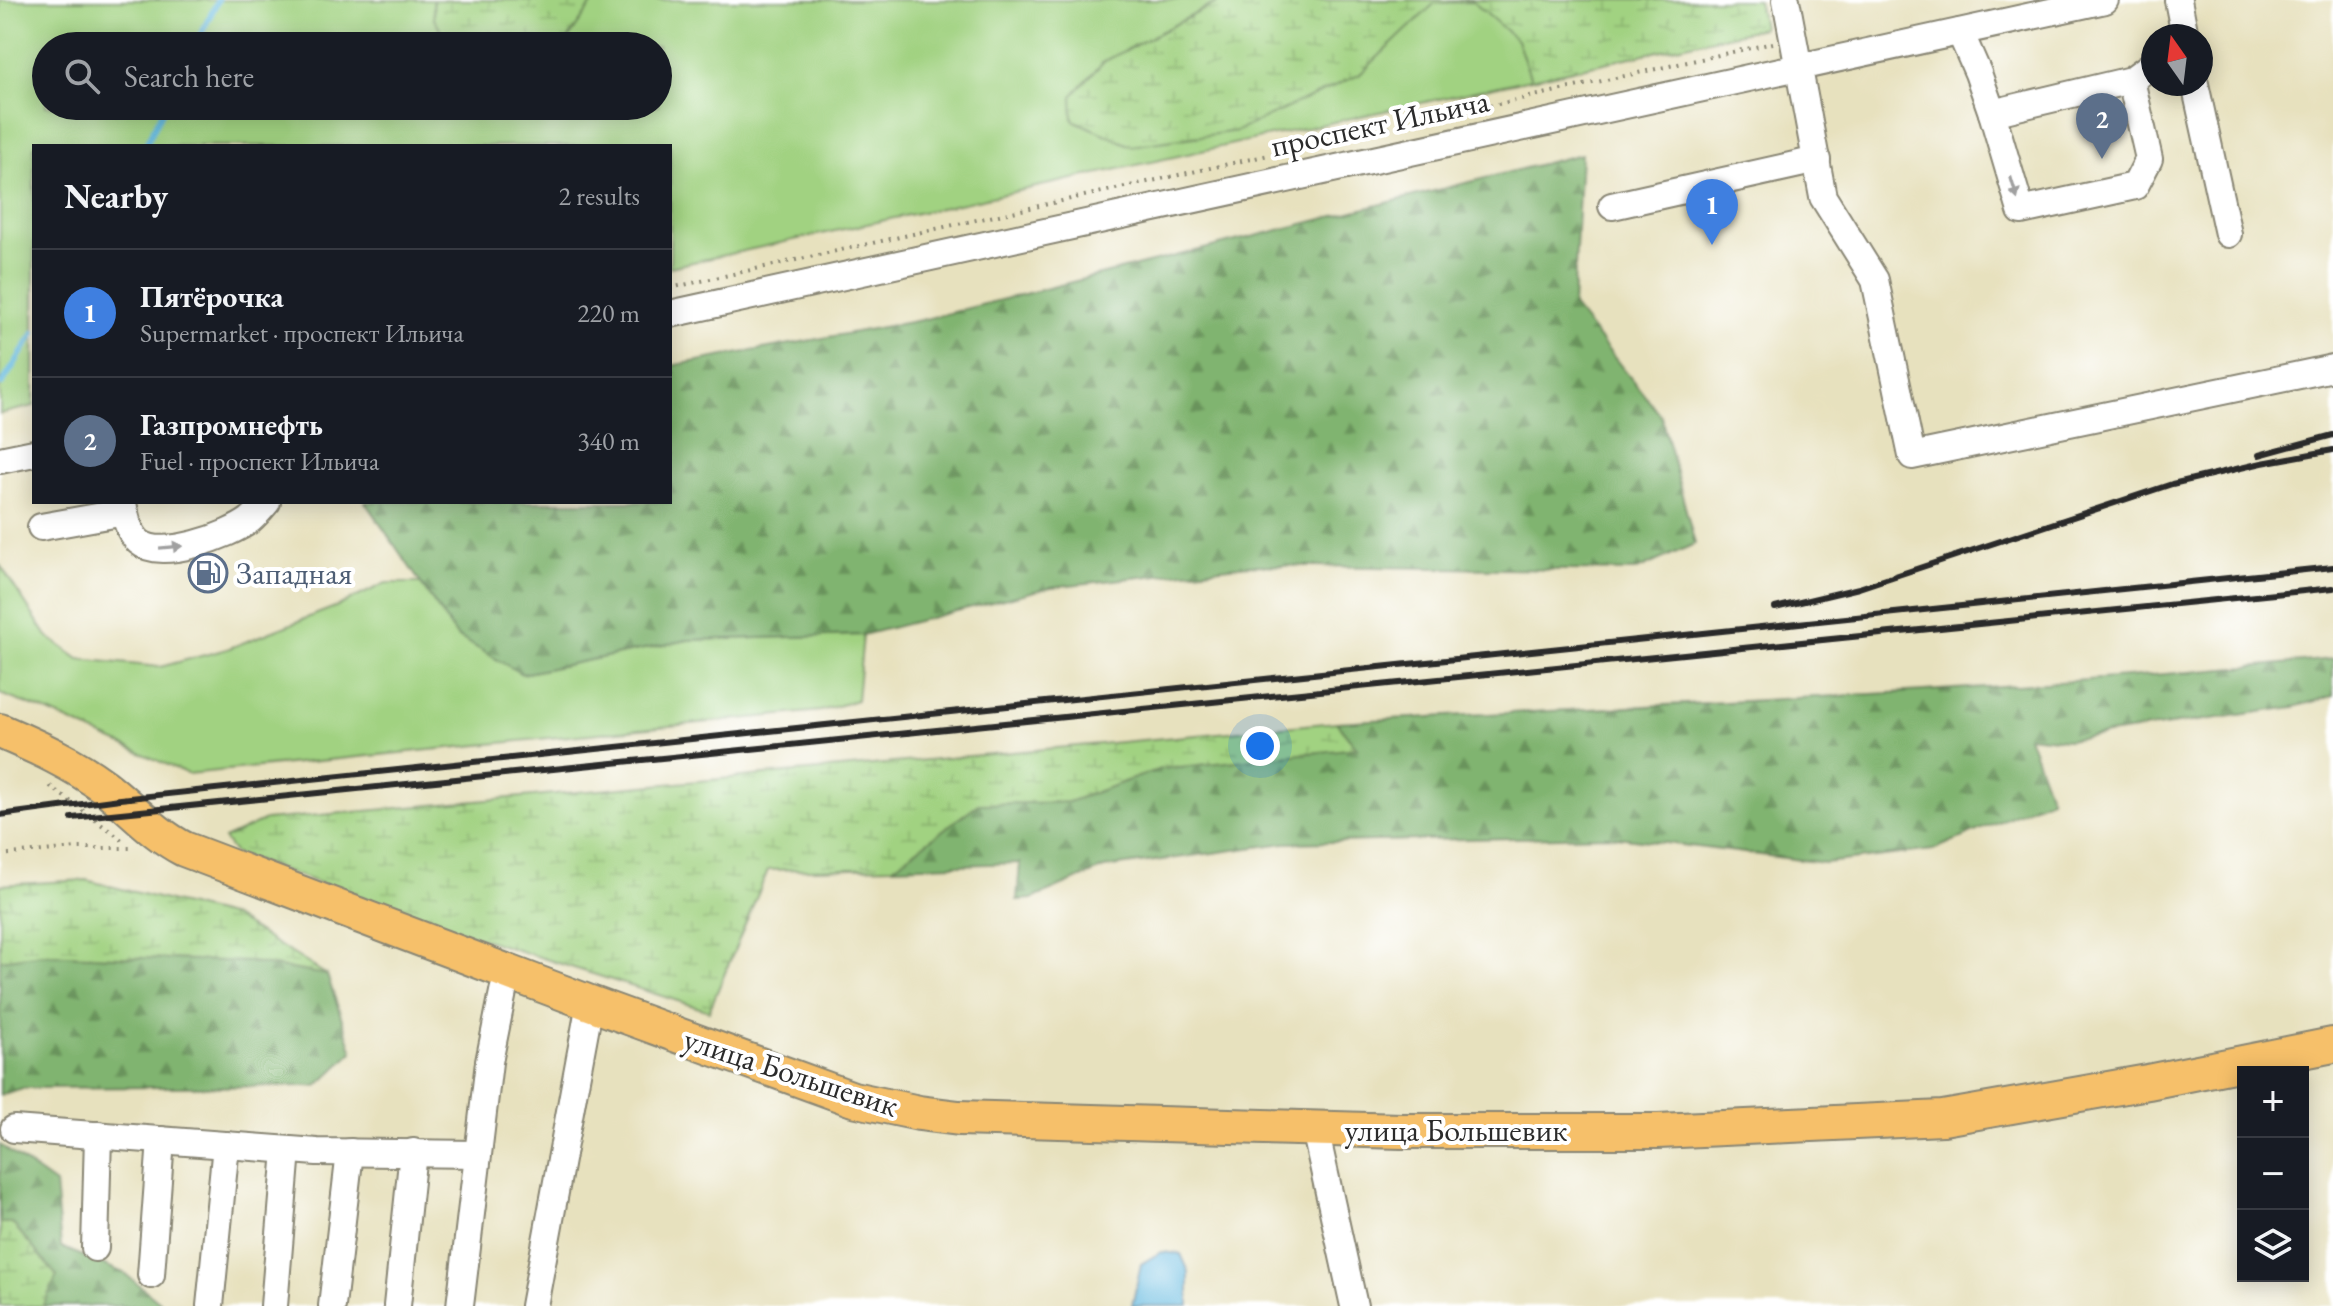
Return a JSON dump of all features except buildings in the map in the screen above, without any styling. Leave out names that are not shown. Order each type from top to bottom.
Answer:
[{"type":"main road","name":"улица Большевик","points":[[0,731],[46,751],[91,776],[157,832],[184,849],[853,1099],[919,1113],[959,1118],[1315,1129],[1658,1131],[1943,1118],[2333,1045]]},
{"type":"street","points":[[1786,0],[1823,197],[1875,280],[1912,456],[2333,368]]},
{"type":"street","name":"проспект Ильича","points":[[672,314],[2105,0]]},
{"type":"street","points":[[2178,0],[2183,24]]},
{"type":"street","points":[[1960,32],[1992,113],[2021,211],[2135,186],[2149,159],[2131,80]]},
{"type":"street","points":[[1992,113],[2131,80],[2141,73]]},
{"type":"street","points":[[2198,96],[2228,234]]},
{"type":"street","points":[[1612,206],[1817,160]]},
{"type":"street","points":[[0,460],[32,453]]},
{"type":"street","points":[[41,527],[124,507],[128,526],[136,540],[146,547],[169,548],[228,533],[249,520],[265,504]]},
{"type":"street","points":[[460,1306],[489,1062],[507,972]]},
{"type":"street","points":[[534,1306],[590,1003]]},
{"type":"street","points":[[14,1129],[287,1150],[478,1154]]},
{"type":"street","points":[[1315,1129],[1354,1306]]},
{"type":"street","points":[[95,1248],[98,1135]]},
{"type":"street","points":[[151,1275],[161,1140]]},
{"type":"street","points":[[210,1306],[226,1145]]},
{"type":"street","points":[[274,1306],[287,1150]]},
{"type":"street","points":[[332,1306],[350,1152]]},
{"type":"street","points":[[397,1306],[413,1152]]},
{"type":"path","points":[[672,288],[1794,38]]},
{"type":"path","points":[[47,784],[143,854]]},
{"type":"path","points":[[0,855],[61,849],[131,848]]},
{"type":"green space","points":[[0,0],[433,0],[434,19],[443,32],[32,32],[32,120],[672,120],[672,32],[573,32],[595,0],[1222,0],[1103,62],[1359,75],[1434,3],[1473,1],[1517,40],[1531,79],[672,267],[672,144],[32,144],[32,406],[0,414]]},
{"type":"green space","points":[[433,0],[595,0],[573,32],[443,32],[434,19]]},
{"type":"green space","points":[[1222,0],[1758,0],[1763,28],[1531,79],[1517,40],[1473,2],[1435,3],[1359,75],[1237,131],[1131,146],[1073,120],[1072,96],[1103,62]]},
{"type":"green space","points":[[1581,154],[1573,306],[1661,416],[1695,544],[1635,571],[1248,565],[1051,587],[863,635],[688,640],[522,674],[457,636],[366,504],[672,504],[672,366],[921,320]]},
{"type":"green space","points":[[0,565],[47,636],[79,659],[160,667],[227,649],[340,605],[386,583],[420,583],[457,636],[522,674],[688,640],[863,635],[857,700],[821,711],[188,774],[0,694]]},
{"type":"green space","points":[[2333,659],[2333,696],[2294,707],[2067,740],[2028,736],[2051,799],[1933,850],[1825,863],[1609,836],[1285,843],[1104,868],[1032,899],[1017,900],[1020,863],[893,867],[978,804],[1068,802],[1160,769],[1357,748],[1336,722],[1960,689]]},
{"type":"green space","points":[[1336,722],[1357,748],[1160,769],[1068,802],[978,804],[893,867],[768,870],[709,1011],[489,941],[235,854],[224,839],[265,820]]},
{"type":"green space","points":[[86,880],[233,917],[327,975],[250,962],[41,954],[0,960],[0,885]]},
{"type":"green space","points":[[41,954],[250,962],[327,975],[353,1052],[317,1086],[23,1088],[0,1095],[0,960]]},
{"type":"green space","points":[[0,1145],[55,1184],[61,1247],[124,1273],[165,1306],[43,1306],[56,1276],[12,1223],[0,1223]]},
{"type":"green space","points":[[0,1223],[12,1223],[57,1276],[43,1306],[0,1306]]},
{"type":"water","points":[[1161,1252],[1181,1254],[1189,1272],[1189,1306],[1132,1306],[1141,1264]]},
{"type":"waterway","points":[[202,32],[218,0]]},
{"type":"waterway","points":[[146,144],[158,120]]},
{"type":"waterway","points":[[2,384],[32,336]]},
{"type":"railway","points":[[2259,455],[2333,435]]},
{"type":"railway","points":[[1775,608],[1859,588],[2172,484],[2333,450]]},
{"type":"railway","points":[[0,815],[120,799],[2333,567]]},
{"type":"railway","points":[[72,818],[2333,588]]},
{"type":"place","name":"Газпромнефть","points":[[2102,159]]},
{"type":"place","name":"Пятёрочка","points":[[1712,245]]},
{"type":"place","name":"Западная","points":[[208,573]]}]
